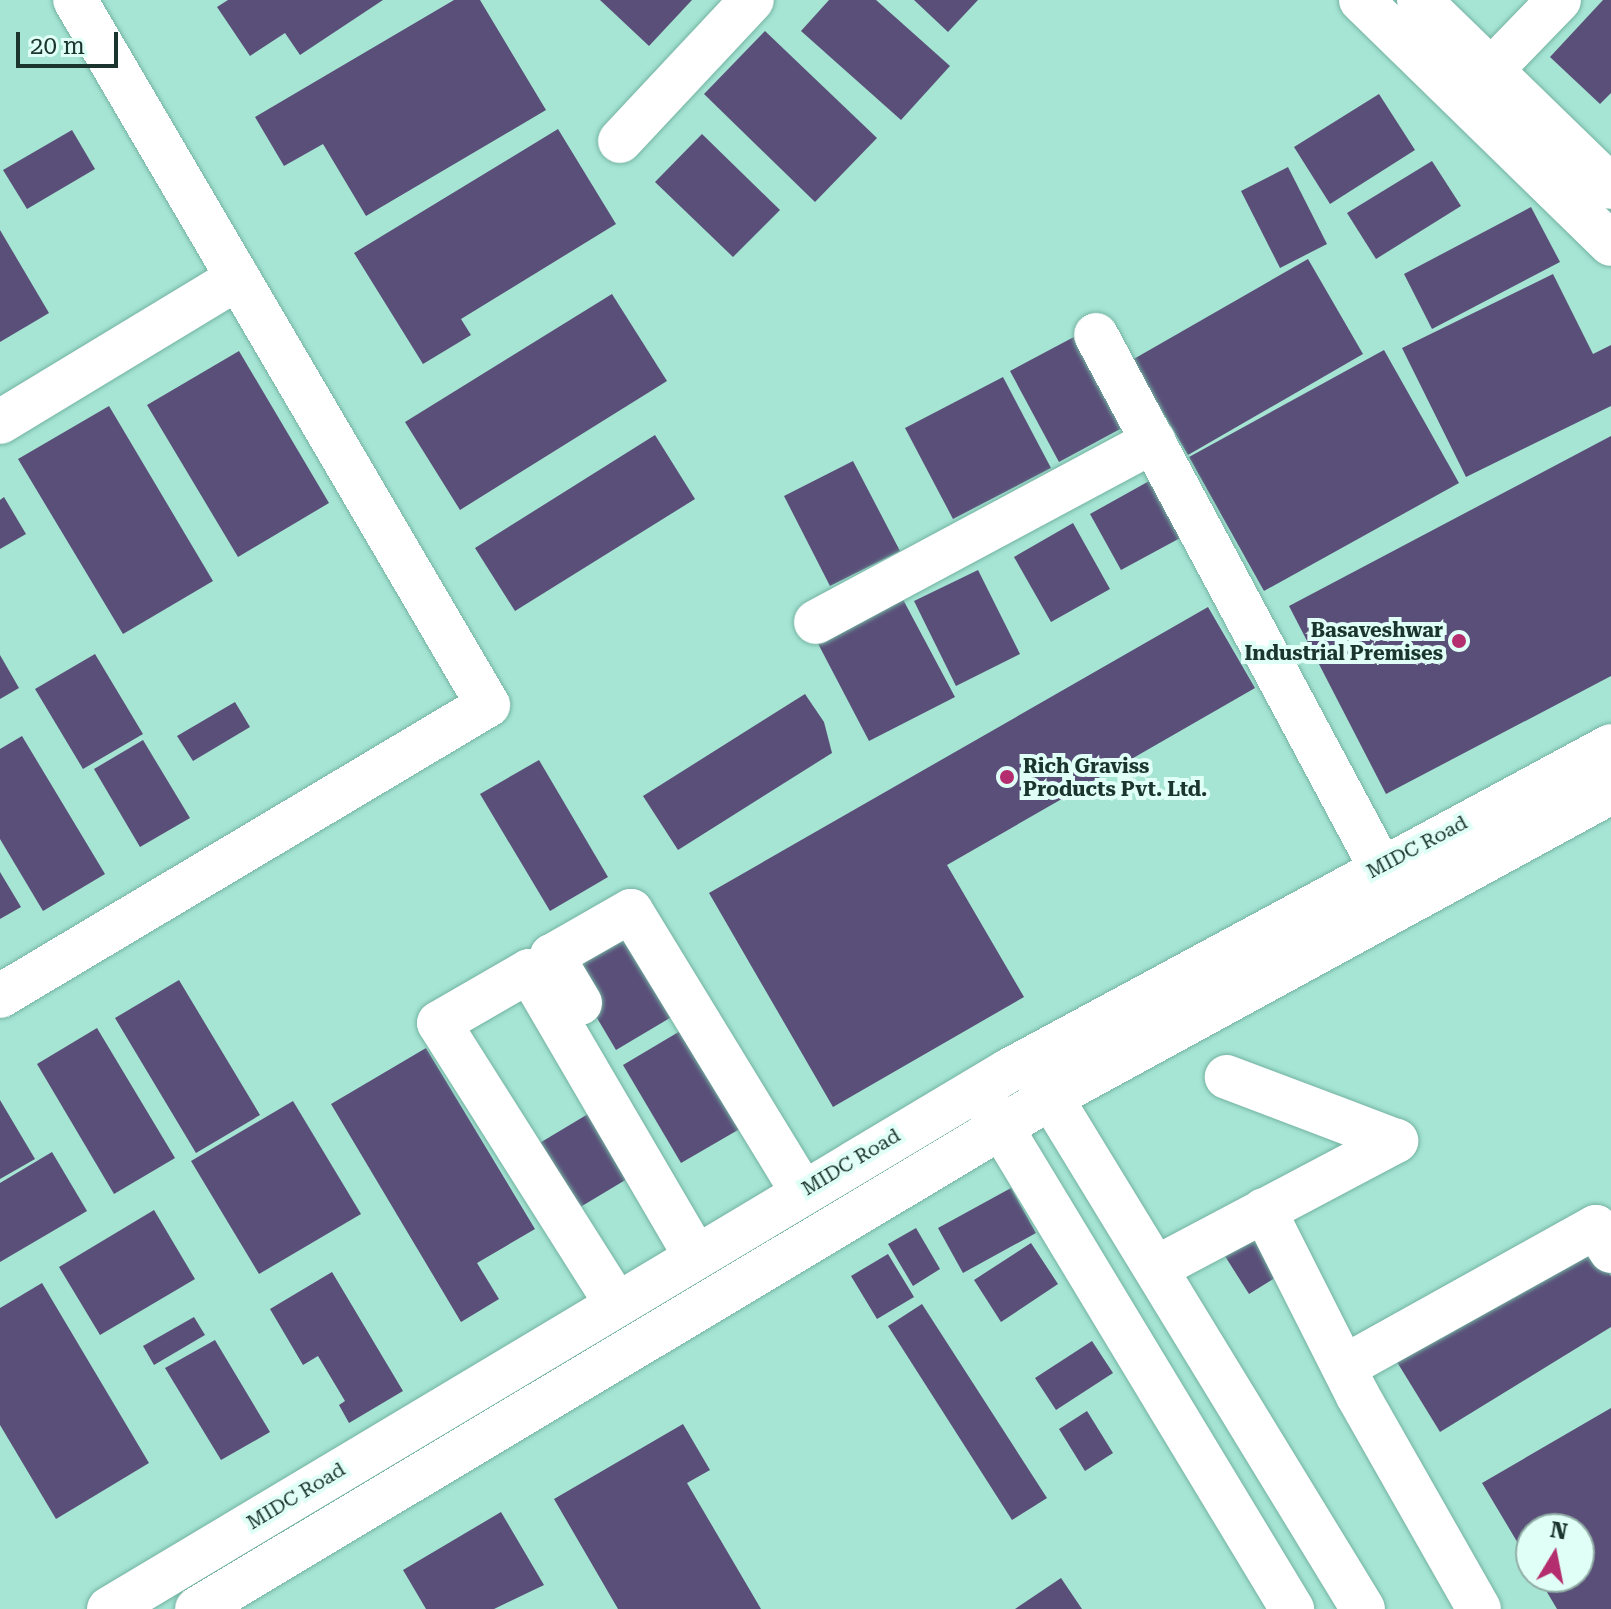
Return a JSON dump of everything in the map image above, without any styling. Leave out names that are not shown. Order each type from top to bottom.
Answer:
[{"type":"main road","points":[[0,996],[488,705],[75,0]]},
{"type":"main road","points":[[620,141],[752,0]]},
{"type":"main road","points":[[1361,0],[1611,187]]},
{"type":"main road","points":[[1419,0],[1477,85],[1611,244]]},
{"type":"main road","points":[[1477,85],[1559,0]]},
{"type":"main road","points":[[0,422],[238,278]]},
{"type":"main road","points":[[1096,335],[1390,885]]},
{"type":"main road","points":[[816,622],[1153,441]]},
{"type":"main road","name":"MIDC Road","points":[[197,1609],[1002,1128],[1611,746]]},
{"type":"main road","name":"MIDC Road","points":[[109,1609],[815,1183],[1028,1059],[1390,885],[1611,792]]},
{"type":"main road","points":[[707,1248],[552,956],[631,911],[815,1183]]},
{"type":"main road","points":[[671,928],[815,1183]]},
{"type":"main road","points":[[616,1303],[439,1023],[529,971],[707,1248]]},
{"type":"main road","points":[[1028,1059],[1048,1099],[1156,1268],[1363,1609]]},
{"type":"main road","points":[[1156,1268],[1396,1141],[1227,1077]]},
{"type":"main road","points":[[977,1088],[1292,1609]]},
{"type":"main road","points":[[1264,1210],[1344,1367],[1479,1609]]},
{"type":"main road","points":[[1344,1367],[1596,1227],[1611,1251]]},
{"type":"building","points":[[228,0],[383,0],[300,55],[285,33],[250,56],[217,7]]},
{"type":"building","points":[[454,0],[480,0],[546,110],[366,216],[323,144],[284,166],[255,117]]},
{"type":"building","points":[[600,0],[692,0],[649,46]]},
{"type":"building","points":[[829,0],[876,0],[950,66],[901,120],[801,31]]},
{"type":"building","points":[[914,0],[978,0],[948,32]]},
{"type":"building","points":[[1603,0],[1611,0],[1611,93],[1600,104],[1550,57]]},
{"type":"building","points":[[765,31],[877,138],[815,202],[704,94]]},
{"type":"building","points":[[1379,94],[1415,150],[1330,204],[1294,147]]},
{"type":"building","points":[[558,129],[616,224],[461,319],[471,335],[423,364],[354,253]]},
{"type":"building","points":[[72,130],[95,169],[27,209],[3,170]]},
{"type":"building","points":[[702,134],[780,210],[733,257],[655,182]]},
{"type":"building","points":[[1432,161],[1461,206],[1376,259],[1347,213]]},
{"type":"building","points":[[1288,167],[1327,244],[1280,268],[1241,191]]},
{"type":"building","points":[[1531,207],[1560,262],[1432,329],[1404,274]]},
{"type":"building","points":[[0,230],[49,313],[0,342]]},
{"type":"building","points":[[1308,259],[1363,354],[1188,455],[1132,360]]},
{"type":"building","points":[[1553,274],[1593,354],[1611,345],[1611,406],[1466,477],[1402,348]]},
{"type":"building","points":[[612,294],[667,381],[460,510],[405,422]]},
{"type":"building","points":[[1087,330],[1135,421],[1059,462],[1010,371]]},
{"type":"building","points":[[1384,350],[1459,483],[1264,591],[1189,457]]},
{"type":"building","points":[[239,351],[329,503],[238,557],[147,405]]},
{"type":"building","points":[[1003,377],[1051,468],[953,519],[905,428]]},
{"type":"building","points":[[109,406],[213,581],[123,634],[18,459]]},
{"type":"building","points":[[655,435],[695,499],[515,611],[475,548]]},
{"type":"building","name":"Basaveshwar Industrial Premises","points":[[1611,436],[1611,676],[1386,794],[1289,606]]},
{"type":"building","points":[[853,461],[900,551],[830,586],[784,496]]},
{"type":"building","points":[[1151,480],[1182,537],[1121,570],[1090,514]]},
{"type":"building","points":[[4,497],[26,534],[0,549],[0,500]]},
{"type":"building","points":[[1073,523],[1110,589],[1051,622],[1014,557]]},
{"type":"building","points":[[978,570],[1020,654],[956,686],[914,601]]},
{"type":"building","points":[[899,592],[955,697],[869,741],[814,636]]},
{"type":"building","name":"Rich Graviss Products Pvt. Ltd.","points":[[1208,607],[1255,688],[947,865],[1024,997],[833,1107],[709,893]]},
{"type":"building","points":[[95,654],[143,734],[83,769],[35,689]]},
{"type":"building","points":[[0,655],[19,688],[0,699]]},
{"type":"building","points":[[805,694],[824,722],[832,753],[678,850],[643,796]]},
{"type":"building","points":[[235,702],[250,727],[193,761],[177,736]]},
{"type":"building","points":[[22,736],[105,874],[43,911],[0,839],[0,749]]},
{"type":"building","points":[[143,740],[190,818],[140,847],[94,769]]},
{"type":"building","points":[[539,760],[608,877],[550,911],[480,794]]},
{"type":"building","points":[[0,872],[21,907],[0,919]]},
{"type":"building","points":[[629,926],[680,1012],[616,1050],[565,964]]},
{"type":"building","points":[[179,980],[260,1115],[196,1153],[115,1018]]},
{"type":"building","points":[[692,1024],[750,1123],[681,1163],[623,1065]]},
{"type":"building","points":[[97,1028],[175,1158],[114,1194],[37,1064]]},
{"type":"building","points":[[426,1048],[535,1229],[477,1263],[499,1299],[461,1322],[331,1104]]},
{"type":"building","points":[[0,1100],[35,1159],[0,1179]]},
{"type":"building","points":[[293,1101],[361,1214],[259,1274],[191,1161]]},
{"type":"building","points":[[603,1105],[642,1170],[577,1209],[538,1144]]},
{"type":"building","points":[[52,1152],[87,1211],[0,1262],[0,1183]]},
{"type":"building","points":[[1011,1188],[1036,1233],[963,1273],[938,1228]]},
{"type":"building","points":[[154,1210],[195,1279],[100,1335],[59,1267]]},
{"type":"building","points":[[916,1228],[940,1269],[913,1286],[888,1244]]},
{"type":"building","points":[[1262,1229],[1288,1270],[1249,1294],[1223,1253]]},
{"type":"building","points":[[1031,1243],[1058,1284],[1001,1322],[974,1280]]},
{"type":"building","points":[[1591,1244],[1611,1276],[1611,1327],[1440,1432],[1397,1362]]},
{"type":"building","points":[[888,1254],[914,1297],[877,1319],[851,1276]]},
{"type":"building","points":[[332,1272],[403,1391],[349,1423],[339,1405],[345,1401],[318,1356],[303,1365],[270,1309]]},
{"type":"building","points":[[42,1283],[149,1463],[56,1519],[0,1425],[0,1308]]},
{"type":"building","points":[[922,1304],[1047,1498],[1012,1520],[888,1326]]},
{"type":"building","points":[[194,1317],[205,1335],[154,1365],[143,1346]]},
{"type":"building","points":[[215,1340],[270,1432],[221,1460],[165,1368]]},
{"type":"building","points":[[1092,1341],[1113,1373],[1056,1410],[1035,1378]]},
{"type":"building","points":[[1611,1408],[1611,1609],[1557,1609],[1548,1593],[1595,1593],[1595,1513],[1515,1513],[1515,1538],[1482,1483]]},
{"type":"building","points":[[1087,1411],[1113,1453],[1085,1471],[1059,1429]]},
{"type":"building","points":[[683,1424],[710,1470],[687,1483],[761,1609],[618,1609],[554,1499]]},
{"type":"building","points":[[501,1512],[544,1585],[494,1609],[426,1609],[403,1570]]},
{"type":"building","points":[[1061,1578],[1082,1609],[1015,1609]]},
{"type":"place","name":"Basaveshwar Industrial Premises","points":[[1459,641]]},
{"type":"place","name":"Rich Graviss Products Pvt. Ltd.","points":[[1007,777]]}]
